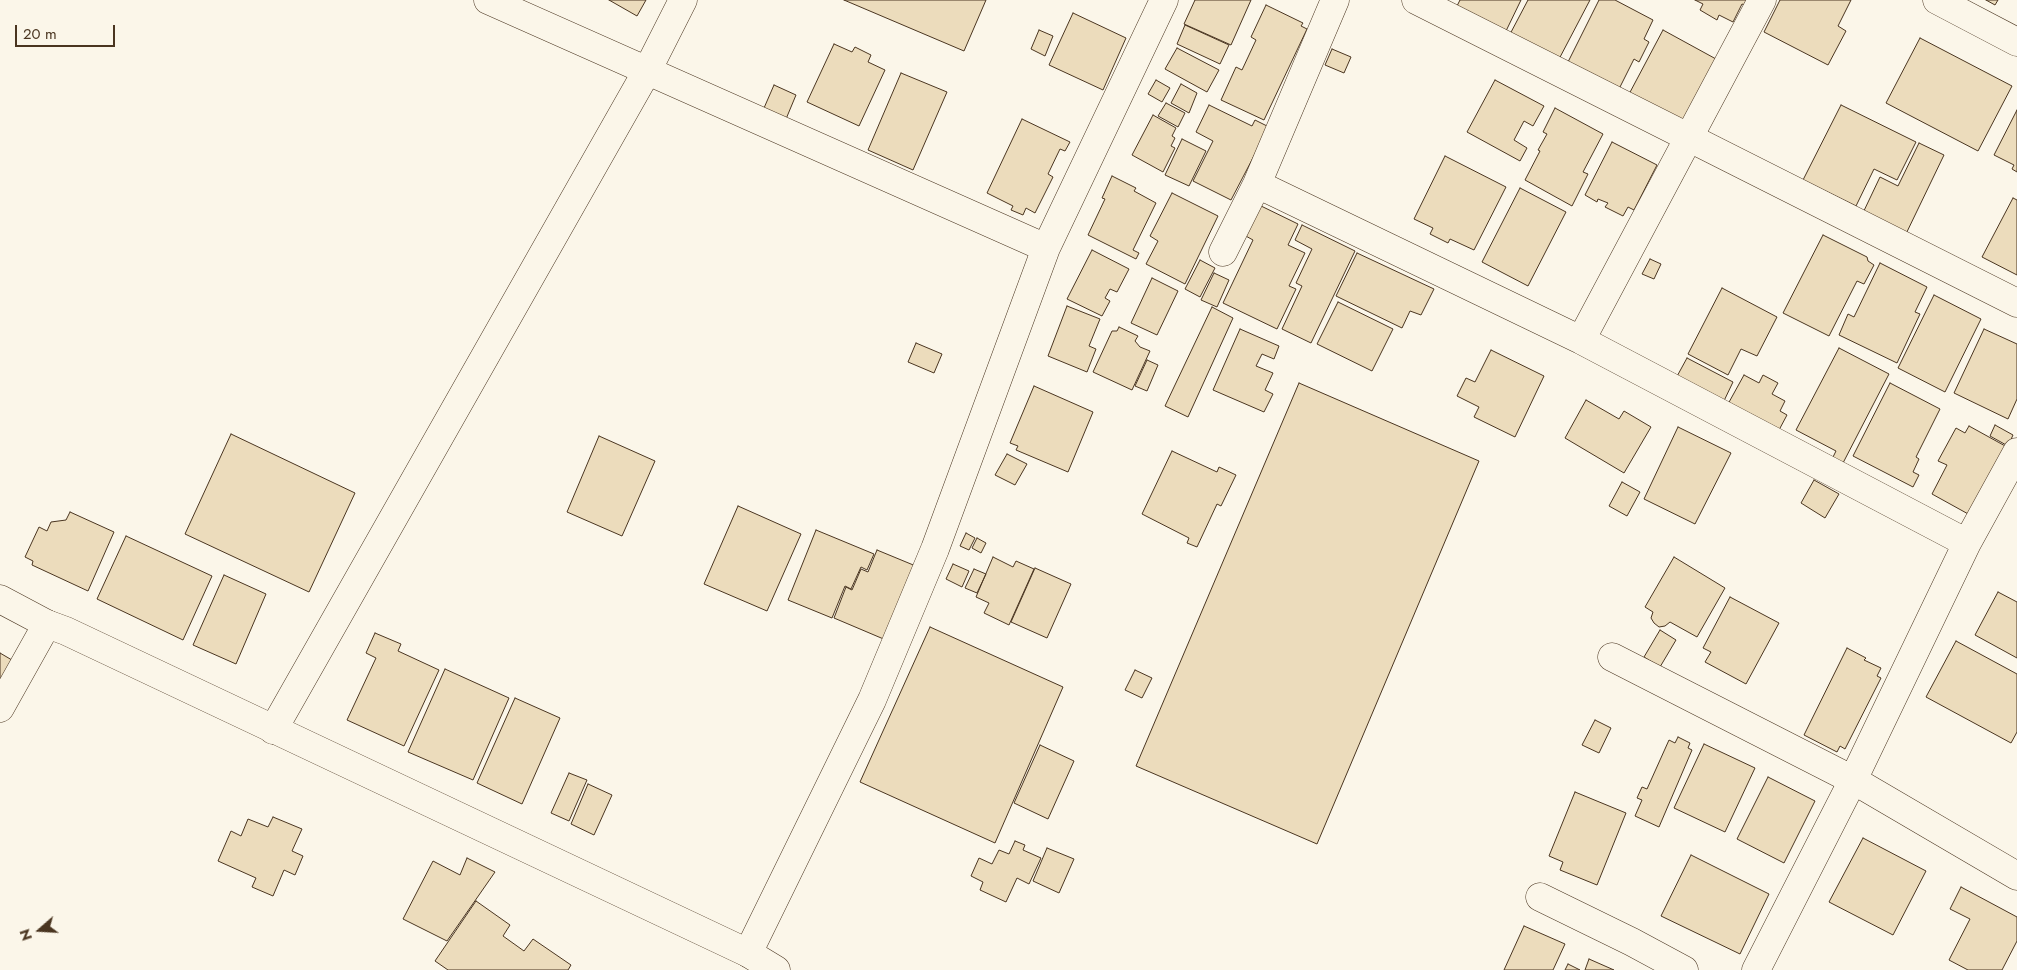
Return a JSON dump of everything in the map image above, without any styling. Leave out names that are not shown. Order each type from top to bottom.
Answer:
[{"type":"street","points":[[488,0],[1046,248]]},
{"type":"street","points":[[273,730],[388,524],[647,71],[683,0]]},
{"type":"street","points":[[748,953],[872,700],[935,549],[1046,248],[1164,0]]},
{"type":"street","points":[[1223,252],[1257,184],[1335,0]]},
{"type":"street","points":[[1416,0],[2017,303]]},
{"type":"street","points":[[1581,340],[1762,0]]},
{"type":"street","points":[[1937,0],[2017,42]]},
{"type":"street","points":[[1257,184],[1581,340],[1967,543]]},
{"type":"street","points":[[1761,968],[1967,543],[2017,452]]},
{"type":"street","points":[[0,599],[47,624],[66,631],[748,953],[776,970]]},
{"type":"street","points":[[0,708],[47,624]]},
{"type":"street","points":[[1612,658],[1852,780],[2017,876]]},
{"type":"street","points":[[1540,898],[1632,942],[1684,970]]},
{"type":"building","points":[[609,0],[646,0],[637,16]]},
{"type":"building","points":[[844,0],[986,0],[964,51]]},
{"type":"building","points":[[1195,0],[1251,0],[1231,45],[1184,24]]},
{"type":"building","points":[[1460,0],[1521,0],[1506,31],[1456,8]]},
{"type":"building","points":[[1528,0],[1590,0],[1558,61],[1509,36]]},
{"type":"building","points":[[1599,0],[1615,0],[1653,20],[1644,39],[1649,42],[1639,62],[1634,59],[1617,93],[1566,66]]},
{"type":"building","points":[[1695,0],[1750,0],[1747,6],[1742,4],[1733,22],[1719,15],[1717,20],[1700,10],[1703,4]]},
{"type":"building","points":[[1780,0],[1851,0],[1838,26],[1846,31],[1828,65],[1764,32]]},
{"type":"building","points":[[1986,0],[1998,0],[1995,5]]},
{"type":"building","points":[[1266,5],[1303,23],[1301,26],[1307,29],[1264,120],[1221,100],[1236,67],[1242,70],[1256,40],[1251,37]]},
{"type":"building","points":[[1073,13],[1126,38],[1103,90],[1049,65]]},
{"type":"building","points":[[1185,25],[1229,45],[1220,64],[1177,44]]},
{"type":"building","points":[[1039,30],[1053,36],[1045,56],[1031,49]]},
{"type":"building","points":[[1663,30],[1716,59],[1681,124],[1628,96]]},
{"type":"building","points":[[1920,38],[2012,86],[1978,151],[1886,103]]},
{"type":"building","points":[[834,44],[852,52],[855,47],[871,55],[868,62],[885,70],[859,126],[807,102]]},
{"type":"building","points":[[1177,48],[1219,70],[1207,92],[1165,69]]},
{"type":"building","points":[[1332,49],[1351,57],[1344,73],[1325,65]]},
{"type":"building","points":[[901,73],[947,92],[913,170],[868,150]]},
{"type":"building","points":[[1156,80],[1170,88],[1162,102],[1148,94]]},
{"type":"building","points":[[1495,80],[1544,106],[1533,126],[1524,121],[1514,140],[1527,148],[1520,161],[1467,132]]},
{"type":"building","points":[[1181,84],[1197,93],[1189,113],[1171,103]]},
{"type":"building","points":[[774,85],[796,95],[786,119],[764,108]]},
{"type":"building","points":[[1166,103],[1185,113],[1178,127],[1158,116]]},
{"type":"building","points":[[1209,105],[1252,126],[1255,120],[1269,127],[1231,200],[1193,181],[1213,141],[1196,132]]},
{"type":"building","points":[[1841,105],[1916,142],[1897,180],[1874,169],[1856,206],[1803,180]]},
{"type":"building","points":[[1555,108],[1603,134],[1583,172],[1588,174],[1572,206],[1525,180],[1540,151],[1538,150],[1547,134],[1543,132]]},
{"type":"building","points":[[2017,110],[2017,172],[2012,169],[2014,165],[1994,155]]},
{"type":"building","points":[[1153,115],[1176,128],[1172,136],[1175,138],[1171,146],[1175,148],[1163,172],[1132,155]]},
{"type":"building","points":[[1022,119],[1070,142],[1065,151],[1060,149],[1048,174],[1053,177],[1035,213],[1026,208],[1023,215],[1011,210],[1013,206],[987,193]]},
{"type":"building","points":[[1182,139],[1206,151],[1189,186],[1165,175]]},
{"type":"building","points":[[1612,142],[1657,165],[1634,210],[1628,207],[1623,216],[1605,207],[1608,203],[1598,199],[1597,202],[1585,195]]},
{"type":"building","points":[[1919,143],[1944,155],[1904,238],[1861,217],[1880,177],[1898,186]]},
{"type":"building","points":[[1445,156],[1506,187],[1474,250],[1450,239],[1448,243],[1430,234],[1433,228],[1414,219]]},
{"type":"building","points":[[1112,176],[1136,188],[1134,191],[1156,203],[1133,250],[1139,253],[1136,259],[1088,235],[1105,199],[1102,198]]},
{"type":"building","points":[[1520,188],[1566,212],[1528,286],[1482,262]]},
{"type":"building","points":[[1172,193],[1218,216],[1185,284],[1146,264],[1158,241],[1150,236]]},
{"type":"building","points":[[2013,198],[2017,200],[2017,275],[1982,257]]},
{"type":"building","points":[[1259,205],[1298,224],[1288,245],[1305,253],[1289,286],[1296,289],[1277,329],[1223,303],[1253,240],[1244,235]]},
{"type":"building","points":[[1302,225],[1355,251],[1311,343],[1282,329],[1302,286],[1296,283],[1312,249],[1295,240]]},
{"type":"building","points":[[1823,235],[1867,257],[1868,261],[1874,265],[1864,284],[1857,281],[1829,336],[1783,313]]},
{"type":"building","points":[[1092,250],[1129,269],[1117,292],[1110,289],[1105,298],[1110,301],[1102,316],[1067,299]]},
{"type":"building","points":[[1357,253],[1434,289],[1421,315],[1410,311],[1402,328],[1336,296]]},
{"type":"building","points":[[1650,259],[1661,264],[1654,279],[1642,274]]},
{"type":"building","points":[[1200,260],[1215,268],[1200,297],[1185,289]]},
{"type":"building","points":[[1880,263],[1927,287],[1915,312],[1920,314],[1897,363],[1839,335],[1848,314],[1854,317]]},
{"type":"building","points":[[1214,273],[1229,280],[1217,307],[1201,300]]},
{"type":"building","points":[[1152,278],[1178,291],[1157,335],[1131,323]]},
{"type":"building","points":[[1722,288],[1777,317],[1757,356],[1741,349],[1728,375],[1688,354]]},
{"type":"building","points":[[1934,295],[1981,319],[1945,392],[1898,368]]},
{"type":"building","points":[[1338,302],[1393,329],[1372,371],[1317,344]]},
{"type":"building","points":[[1067,306],[1100,319],[1089,346],[1096,349],[1087,372],[1048,356]]},
{"type":"building","points":[[1212,307],[1233,318],[1188,417],[1165,406]]},
{"type":"building","points":[[1119,327],[1138,336],[1135,341],[1140,347],[1150,351],[1132,390],[1093,372],[1112,331],[1117,331]]},
{"type":"building","points":[[1240,329],[1279,346],[1274,359],[1262,354],[1256,366],[1273,373],[1265,390],[1273,394],[1264,412],[1213,390]]},
{"type":"building","points":[[1984,329],[2017,344],[2017,399],[2008,419],[1954,393]]},
{"type":"building","points":[[916,343],[942,354],[934,373],[908,362]]},
{"type":"building","points":[[1839,348],[1889,374],[1843,463],[1833,457],[1836,451],[1796,430]]},
{"type":"building","points":[[1491,350],[1544,376],[1515,437],[1474,417],[1479,407],[1457,396],[1466,378],[1475,382]]},
{"type":"building","points":[[1687,358],[1733,382],[1722,405],[1675,380]]},
{"type":"building","points":[[1147,360],[1158,365],[1147,391],[1135,386]]},
{"type":"building","points":[[1744,375],[1759,383],[1763,375],[1778,383],[1772,394],[1785,401],[1780,411],[1787,415],[1779,430],[1728,404]]},
{"type":"building","points":[[1299,383],[1479,461],[1317,844],[1136,766]]},
{"type":"building","points":[[1890,383],[1940,409],[1916,457],[1919,459],[1913,472],[1919,475],[1913,487],[1853,456]]},
{"type":"building","points":[[1034,386],[1093,412],[1068,472],[1016,450],[1018,446],[1010,443]]},
{"type":"building","points":[[1586,400],[1619,419],[1624,411],[1651,427],[1624,473],[1565,438]]},
{"type":"building","points":[[1995,425],[2013,435],[2008,446],[1990,436]]},
{"type":"building","points":[[1969,426],[2007,447],[1970,515],[1932,494],[1947,465],[1938,461],[1956,428],[1965,433]]},
{"type":"building","points":[[1678,427],[1731,453],[1695,524],[1644,499]]},
{"type":"building","points":[[231,434],[355,493],[309,592],[185,534]]},
{"type":"building","points":[[599,436],[655,461],[622,536],[567,512]]},
{"type":"building","points":[[1172,451],[1217,472],[1219,467],[1236,475],[1221,506],[1217,504],[1197,547],[1187,543],[1189,538],[1142,514]]},
{"type":"building","points":[[1007,454],[1027,464],[1015,485],[995,475]]},
{"type":"building","points":[[1814,480],[1839,494],[1825,518],[1801,503]]},
{"type":"building","points":[[1622,482],[1640,492],[1627,516],[1609,506]]},
{"type":"building","points":[[738,506],[801,534],[767,611],[704,584]]},
{"type":"building","points":[[70,512],[114,532],[88,591],[32,565],[33,561],[25,557],[39,527],[47,531],[51,522],[66,520]]},
{"type":"building","points":[[816,530],[874,554],[867,570],[861,567],[851,589],[845,586],[832,618],[788,600]]},
{"type":"building","points":[[966,533],[975,538],[969,550],[960,546]]},
{"type":"building","points":[[126,536],[212,576],[183,640],[97,599]]},
{"type":"building","points":[[977,538],[986,543],[981,553],[972,548]]},
{"type":"building","points":[[877,550],[923,569],[893,643],[834,618],[846,587],[852,590],[861,569],[868,572]]},
{"type":"building","points":[[993,557],[1013,567],[1016,561],[1034,569],[1009,625],[984,613],[989,603],[976,597]]},
{"type":"building","points":[[1674,557],[1725,588],[1697,637],[1670,622],[1665,626],[1659,627],[1651,618],[1653,612],[1645,607]]},
{"type":"building","points":[[953,564],[969,571],[962,587],[946,579]]},
{"type":"building","points":[[1035,568],[1071,584],[1047,638],[1011,622]]},
{"type":"building","points":[[974,569],[986,574],[977,593],[965,588]]},
{"type":"building","points":[[224,575],[266,594],[236,664],[193,645]]},
{"type":"building","points":[[1998,592],[2017,602],[2017,658],[1975,635]]},
{"type":"building","points":[[1730,597],[1779,623],[1746,684],[1705,662],[1711,652],[1703,648]]},
{"type":"building","points":[[930,627],[1063,687],[995,843],[860,782]]},
{"type":"building","points":[[1660,630],[1676,640],[1660,667],[1644,657]]},
{"type":"building","points":[[375,633],[401,644],[398,651],[439,670],[404,746],[347,720],[376,658],[366,653]]},
{"type":"building","points":[[1956,641],[2017,674],[2017,732],[2011,743],[1926,697]]},
{"type":"building","points":[[1847,648],[1866,658],[1864,660],[1881,668],[1877,676],[1881,678],[1845,749],[1840,746],[1837,752],[1804,735]]},
{"type":"building","points":[[0,653],[17,663],[0,694]]},
{"type":"building","points":[[445,669],[509,698],[473,780],[408,752]]},
{"type":"building","points":[[1135,670],[1152,678],[1142,698],[1125,690]]},
{"type":"building","points":[[515,698],[560,718],[522,804],[477,783]]},
{"type":"building","points":[[1595,720],[1611,728],[1599,753],[1582,745]]},
{"type":"building","points":[[1678,737],[1690,743],[1688,748],[1692,750],[1659,827],[1635,816],[1642,800],[1637,798],[1642,787],[1647,789],[1669,740],[1675,743]]},
{"type":"building","points":[[1704,744],[1755,768],[1725,832],[1674,808]]},
{"type":"building","points":[[1040,745],[1074,761],[1048,819],[1014,803]]},
{"type":"building","points":[[569,773],[587,780],[569,821],[551,813]]},
{"type":"building","points":[[1768,777],[1815,801],[1784,863],[1737,839]]},
{"type":"building","points":[[588,784],[612,795],[594,835],[571,824]]},
{"type":"building","points":[[1575,792],[1626,813],[1597,885],[1560,870],[1563,862],[1549,856]]},
{"type":"building","points":[[273,817],[302,829],[292,851],[303,856],[295,875],[284,870],[273,896],[252,887],[256,878],[218,861],[231,831],[241,836],[248,819],[268,827]]},
{"type":"building","points":[[1863,838],[1926,871],[1893,935],[1829,902]]},
{"type":"building","points":[[1015,841],[1025,845],[1023,850],[1041,858],[1029,884],[1017,878],[1006,902],[980,890],[983,882],[971,876],[979,858],[992,864],[999,850],[1009,854]]},
{"type":"building","points":[[1047,848],[1074,859],[1059,893],[1033,881]]},
{"type":"building","points":[[1691,855],[1769,894],[1740,954],[1661,916]]},
{"type":"building","points":[[467,858],[495,872],[447,941],[403,919],[433,861],[460,875]]},
{"type":"building","points":[[1961,887],[2017,917],[2017,941],[2002,970],[1968,970],[1949,960],[1970,919],[1950,909]]},
{"type":"building","points":[[476,901],[510,925],[503,936],[524,951],[533,939],[571,965],[568,970],[448,970],[435,961]]},
{"type":"building","points":[[1524,926],[1565,944],[1553,970],[1504,970]]},
{"type":"building","points":[[1589,959],[1614,970],[1585,970]]},
{"type":"building","points":[[1568,964],[1580,970],[1565,970]]}]
